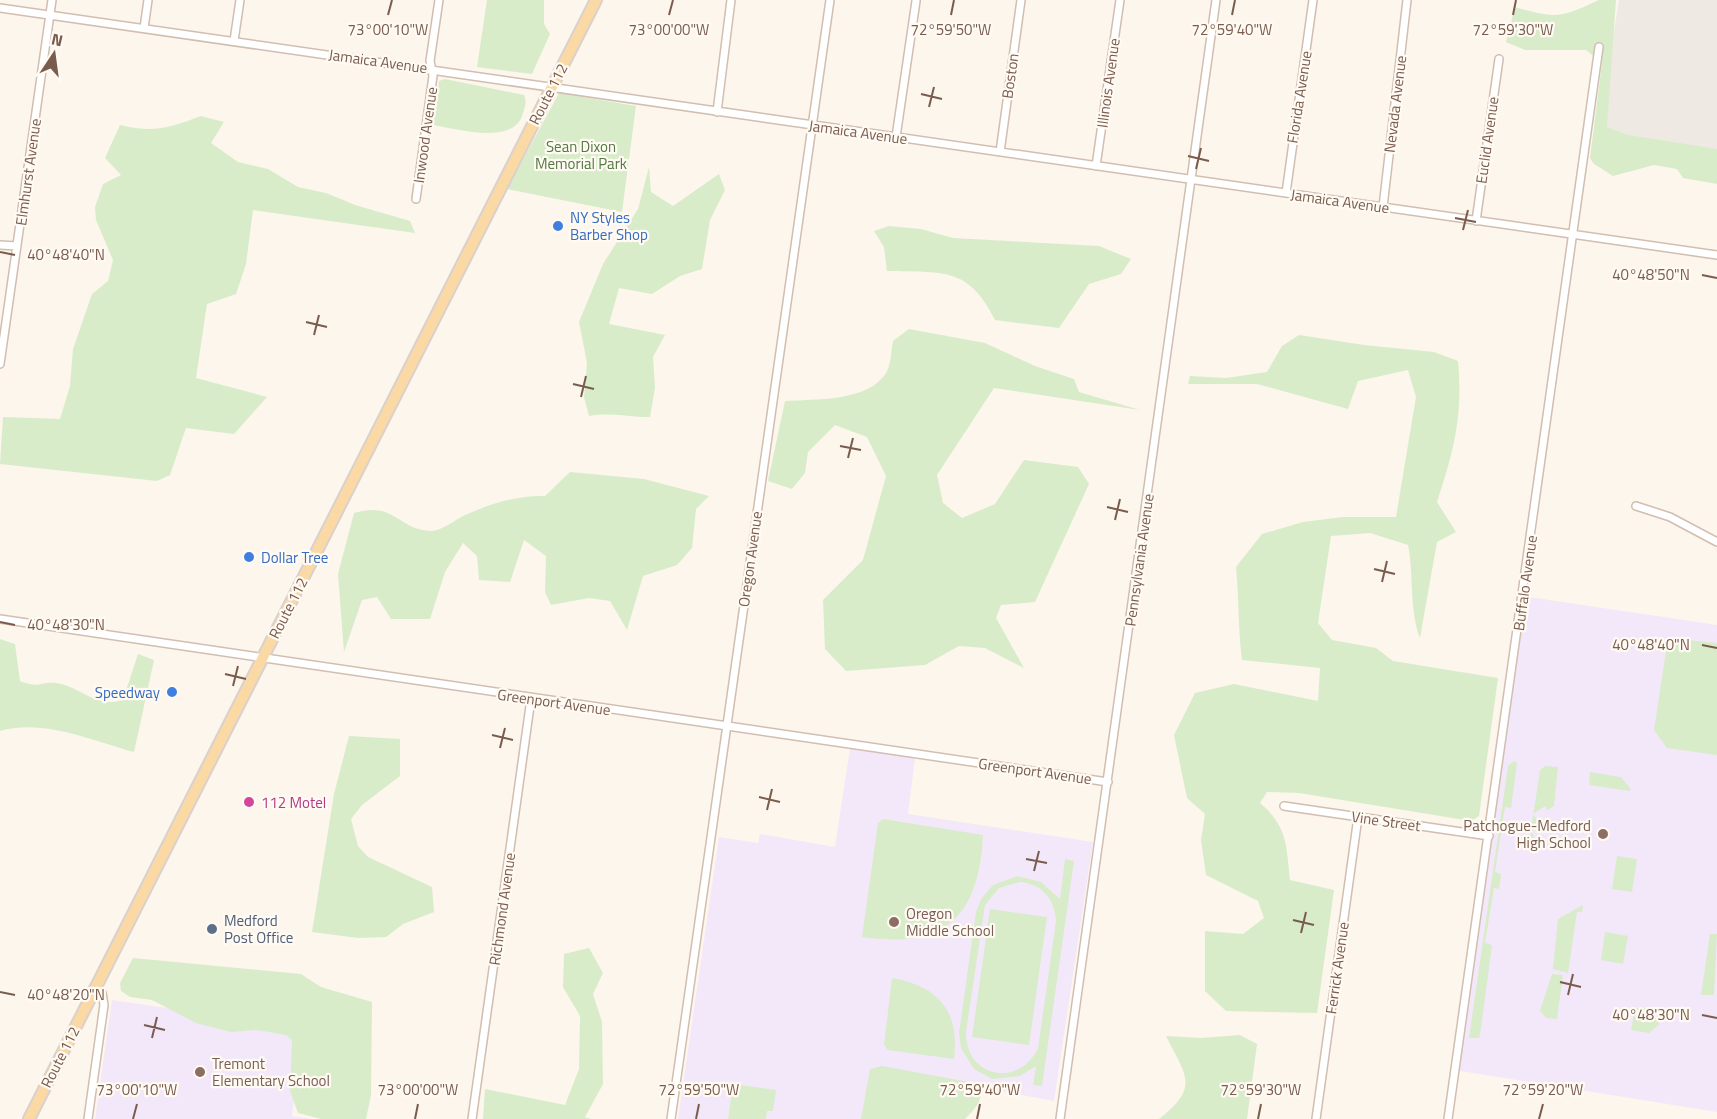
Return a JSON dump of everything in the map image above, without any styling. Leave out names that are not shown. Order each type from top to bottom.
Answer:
[{"type":"main road","name":"Route 112","points":[[29,1119],[596,0]]},
{"type":"street","name":"Elmhurst Avenue","points":[[0,364],[52,0]]},
{"type":"street","points":[[144,28],[148,0]]},
{"type":"street","points":[[234,41],[240,0]]},
{"type":"street","name":"Inwood Avenue","points":[[416,199],[432,69],[430,61],[439,0]]},
{"type":"street","points":[[717,112],[731,0]]},
{"type":"street","name":"Oregon Avenue","points":[[671,1119],[830,0]]},
{"type":"street","name":"Boston","points":[[1000,152],[1021,0]]},
{"type":"street","name":"Illinois Avenue","points":[[1096,166],[1120,0]]},
{"type":"street","name":"Pennsylvania Avenue","points":[[1060,1119],[1216,0]]},
{"type":"street","name":"Florida Avenue","points":[[1286,194],[1313,0]]},
{"type":"street","name":"Nevada Avenue","points":[[1383,207],[1407,0]]},
{"type":"street","points":[[896,137],[916,1]]},
{"type":"street","name":"Jamaica Avenue","points":[[0,8],[1717,255]]},
{"type":"street","name":"Buffalo Avenue","points":[[1448,1119],[1599,47]]},
{"type":"street","name":"Euclid Avenue","points":[[1476,221],[1499,59]]},
{"type":"street","points":[[0,245],[17,246]]},
{"type":"street","points":[[1636,506],[1670,517],[1717,542]]},
{"type":"street","name":"Greenport Avenue","points":[[0,620],[1108,782]]},
{"type":"street","name":"Richmond Avenue","points":[[472,1119],[531,699]]},
{"type":"street","name":"Vine Street","points":[[1284,806],[1489,836]]},
{"type":"street","name":"Ferrick Avenue","points":[[1316,1119],[1358,818]]},
{"type":"street","points":[[88,1119],[104,1005],[102,993],[96,986]]},
{"type":"shaded area","points":[[1619,0],[1717,0],[1717,161],[1596,143]]},
{"type":"shaded area","name":"Patchogue-Medford High School","points":[[1523,596],[1717,625],[1717,1112],[1455,1070]]},
{"type":"shaded area","name":"Oregon Middle School","points":[[850,748],[915,758],[908,814],[1093,842],[1054,1101],[875,1068],[866,1119],[678,1119],[719,837],[758,843],[760,834],[835,847]]},
{"type":"shaded area","name":"Tremont Elementary School","points":[[112,1000],[304,1028],[292,1116],[312,1119],[95,1119]]},
{"type":"green space","points":[[487,0],[544,0],[544,24],[550,34],[532,74],[477,67]]},
{"type":"green space","points":[[1599,0],[1616,0],[1607,127],[1628,135],[1717,149],[1717,184],[1683,178],[1677,169],[1654,165],[1613,176],[1594,164],[1590,158],[1602,63],[1586,50],[1525,50],[1506,42],[1515,7],[1540,14],[1558,15]]},
{"type":"green space","points":[[445,79],[524,95],[525,106],[518,123],[509,129],[484,133],[433,125],[439,81]]},
{"type":"green space","name":"Sean Dixon Memorial Park","points":[[559,93],[636,106],[622,212],[507,189]]},
{"type":"green space","points":[[201,116],[224,122],[211,143],[238,162],[268,169],[298,187],[326,193],[355,205],[410,221],[415,233],[253,210],[246,264],[236,294],[207,304],[196,378],[267,397],[234,434],[186,428],[170,475],[157,481],[0,464],[3,417],[60,419],[70,386],[73,349],[92,294],[108,281],[113,260],[96,220],[95,207],[103,184],[121,175],[105,158],[120,125],[142,129],[161,128]]},
{"type":"green space","points":[[649,167],[651,192],[673,206],[719,174],[725,190],[710,220],[702,269],[680,276],[652,294],[619,288],[609,324],[665,335],[653,357],[655,388],[650,417],[589,416],[584,397],[587,363],[579,322],[603,264],[638,209]]},
{"type":"green space","points":[[889,226],[921,229],[953,238],[1099,246],[1131,259],[1121,274],[1089,284],[1059,328],[995,320],[985,302],[974,289],[963,281],[938,273],[887,271],[884,247],[874,231]]},
{"type":"green space","points":[[909,329],[985,343],[1035,366],[1074,379],[1079,392],[1140,410],[994,388],[937,475],[943,503],[962,518],[995,504],[1024,460],[1078,467],[1089,484],[1035,602],[1001,605],[996,618],[1024,668],[985,648],[959,646],[925,665],[846,671],[825,649],[823,600],[863,560],[886,476],[867,437],[835,425],[808,452],[805,473],[792,489],[768,481],[785,401],[840,397],[867,389],[886,373],[893,341]]},
{"type":"green space","points":[[1299,335],[1364,345],[1434,352],[1458,361],[1459,399],[1456,433],[1437,502],[1456,532],[1437,542],[1420,638],[1414,615],[1408,545],[1370,533],[1331,536],[1318,623],[1332,640],[1376,648],[1393,661],[1498,678],[1479,816],[1471,821],[1299,793],[1267,792],[1260,803],[1281,829],[1290,880],[1334,890],[1317,1013],[1226,1011],[1205,991],[1205,931],[1243,934],[1264,918],[1258,901],[1206,875],[1201,840],[1205,814],[1187,798],[1174,735],[1195,693],[1234,684],[1318,701],[1320,668],[1242,660],[1236,567],[1262,534],[1303,522],[1343,517],[1396,517],[1416,397],[1408,370],[1358,381],[1348,409],[1257,384],[1188,384],[1190,376],[1226,378],[1267,372],[1282,346]]},
{"type":"green space","points":[[570,472],[644,479],[709,496],[696,509],[692,548],[677,565],[643,576],[627,630],[610,601],[589,598],[551,605],[545,592],[546,556],[524,540],[510,582],[479,580],[477,556],[463,543],[445,572],[430,619],[391,619],[377,597],[362,600],[344,652],[338,574],[354,513],[378,510],[410,526],[435,531],[465,515],[494,504],[525,497],[545,496]]},
{"type":"green space","points":[[1668,638],[1717,643],[1717,755],[1667,748],[1654,730]]},
{"type":"green space","points":[[0,639],[15,644],[20,681],[36,685],[56,683],[65,685],[105,702],[123,700],[138,654],[154,660],[134,752],[68,732],[50,729],[33,727],[0,731]]},
{"type":"green space","points":[[349,736],[400,739],[400,776],[362,805],[351,819],[358,846],[368,857],[432,887],[434,912],[403,924],[386,937],[358,938],[312,932],[334,794]]},
{"type":"green space","points":[[1514,761],[1517,763],[1511,808],[1505,807],[1495,872],[1501,874],[1499,889],[1494,888],[1485,943],[1492,945],[1480,1035],[1479,1038],[1469,1038],[1508,766]]},
{"type":"green space","points":[[1545,766],[1558,767],[1554,806],[1548,810],[1545,806],[1533,814],[1540,770]]},
{"type":"green space","points":[[1590,772],[1621,777],[1630,791],[1589,785]]},
{"type":"green space","points":[[1533,814],[1541,825],[1531,832],[1538,842],[1531,846],[1529,843]]},
{"type":"green space","points":[[883,819],[983,835],[980,864],[974,888],[965,907],[952,922],[935,932],[915,938],[862,937],[878,823]]},
{"type":"green space","points":[[1617,856],[1637,859],[1632,892],[1612,889]]},
{"type":"green space","points":[[1065,859],[1074,861],[1042,1086],[1033,1085],[1036,1066],[1020,1076],[992,1079],[974,1069],[961,1048],[959,1033],[976,912],[981,899],[993,885],[1017,876],[1041,882],[1060,899]],"holes":[[[1020,882],[1028,883],[1046,894],[1053,906],[1056,921],[1038,1048],[1029,1061],[1019,1069],[1007,1073],[994,1072],[983,1068],[974,1059],[968,1047],[966,1032],[985,905],[999,888]]]},
{"type":"green space","points":[[1583,905],[1582,912],[1577,912],[1568,973],[1553,969],[1558,919]]},
{"type":"green space","points":[[990,909],[1047,917],[1029,1045],[972,1037]]},
{"type":"green space","points":[[1605,932],[1628,936],[1623,964],[1601,960]]},
{"type":"green space","points":[[1710,934],[1717,934],[1714,995],[1701,995]]},
{"type":"green space","points":[[589,948],[603,973],[593,994],[602,1022],[603,1084],[585,1117],[591,1119],[483,1119],[485,1089],[565,1105],[579,1069],[580,1016],[563,987],[564,954]]},
{"type":"green space","points":[[133,958],[301,974],[321,987],[372,1002],[371,1095],[366,1119],[321,1119],[298,1113],[290,1091],[292,1040],[286,1035],[257,1030],[231,1032],[196,1023],[152,1000],[130,997],[121,991],[120,983]]},
{"type":"green space","points":[[1552,974],[1563,975],[1557,1019],[1546,1018],[1540,1011]]},
{"type":"green space","points":[[892,978],[922,987],[943,1004],[953,1028],[954,1059],[888,1050],[884,1045]]},
{"type":"green space","points":[[1635,1008],[1648,1008],[1660,1024],[1649,1033],[1631,1030]]},
{"type":"green space","points":[[1240,1035],[1257,1044],[1247,1119],[1159,1119],[1172,1108],[1185,1089],[1183,1071],[1166,1036],[1201,1038]]},
{"type":"green space","points":[[882,1066],[980,1084],[980,1099],[965,1119],[861,1119],[870,1069]]},
{"type":"green space","points":[[733,1084],[776,1090],[773,1111],[767,1111],[766,1119],[728,1119]]},
{"type":"place","name":"NY Styles Barber Shop","points":[[558,226]]},
{"type":"place","name":"Dollar Tree","points":[[249,557]]},
{"type":"place","name":"Speedway","points":[[172,692]]},
{"type":"place","name":"112 Motel","points":[[249,802]]},
{"type":"place","name":"Patchogue-Medford High School","points":[[1603,834]]},
{"type":"place","name":"Oregon Middle School","points":[[894,922]]},
{"type":"place","name":"Medford Post Office","points":[[212,929]]},
{"type":"place","name":"Tremont Elementary School","points":[[200,1072]]}]
